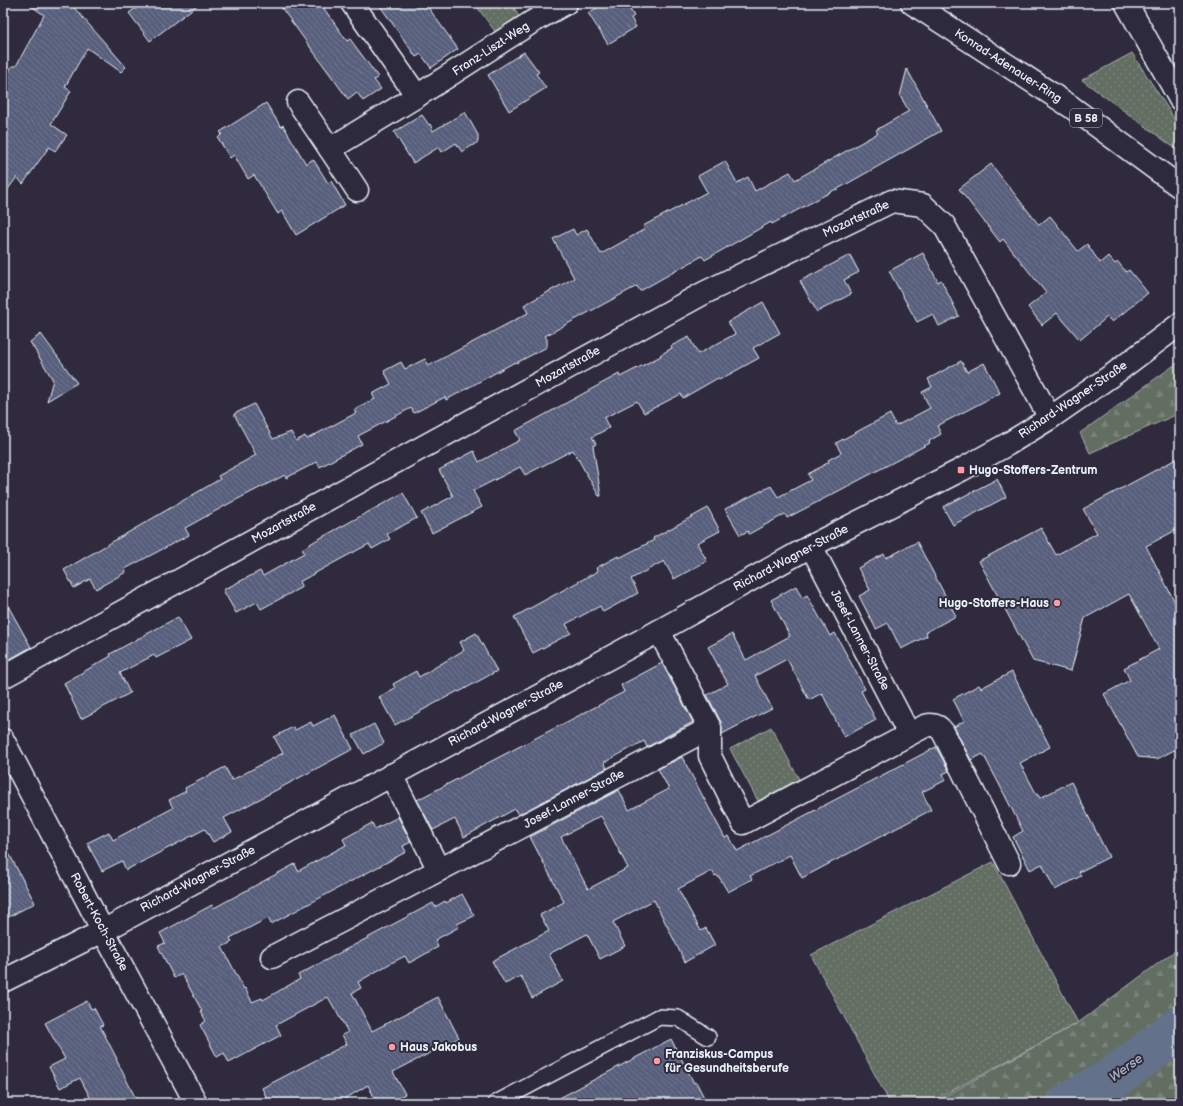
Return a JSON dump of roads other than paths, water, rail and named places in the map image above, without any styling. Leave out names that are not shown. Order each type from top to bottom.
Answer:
[{"type":"street","points":[[352,3],[416,96]]},
{"type":"street","name":"Franz-Liszt-Weg","points":[[330,149],[532,22],[566,3]]},
{"type":"street","name":"Konrad-Adenauer-Ring","points":[[912,3],[1070,106],[1180,187]]},
{"type":"street","points":[[1126,3],[1180,99]]},
{"type":"street","points":[[298,102],[357,190]]},
{"type":"street","name":"Mozartstraße","points":[[3,677],[704,293],[892,201],[923,205],[944,225],[1050,418]]},
{"type":"street","name":"Richard-Wagner-Straße","points":[[3,981],[103,931],[658,631],[811,546],[961,470],[1008,444],[1050,418],[1115,373],[1180,324]]},
{"type":"street","name":"Josef-Lanner-Straße","points":[[811,546],[910,734]]},
{"type":"street","points":[[658,631],[710,728],[710,756],[743,823],[929,725],[940,727],[943,732],[1009,863]]},
{"type":"street","name":"Josef-Lanner-Straße","points":[[439,870],[710,728]]},
{"type":"street","name":"Robert-Koch-Straße","points":[[3,740],[103,931],[196,1103]]},
{"type":"street","points":[[272,957],[439,870],[391,774]]},
{"type":"lane","points":[[496,1103],[659,1017],[678,1018],[708,1037]]},
{"type":"waterway","name":"Werse","points":[[1069,1103],[1111,1080],[1180,1028]]},
{"type":"place","name":"Hugo-Stoffers-Zentrum","points":[[961,470]]},
{"type":"place","name":"Hugo-Stoffers-Haus","points":[[1057,603]]},
{"type":"place","name":"Haus Jakobus","points":[[392,1047]]},
{"type":"place","name":"Franziskus-Campus für Gesundheitsberufe","points":[[657,1061]]}]
